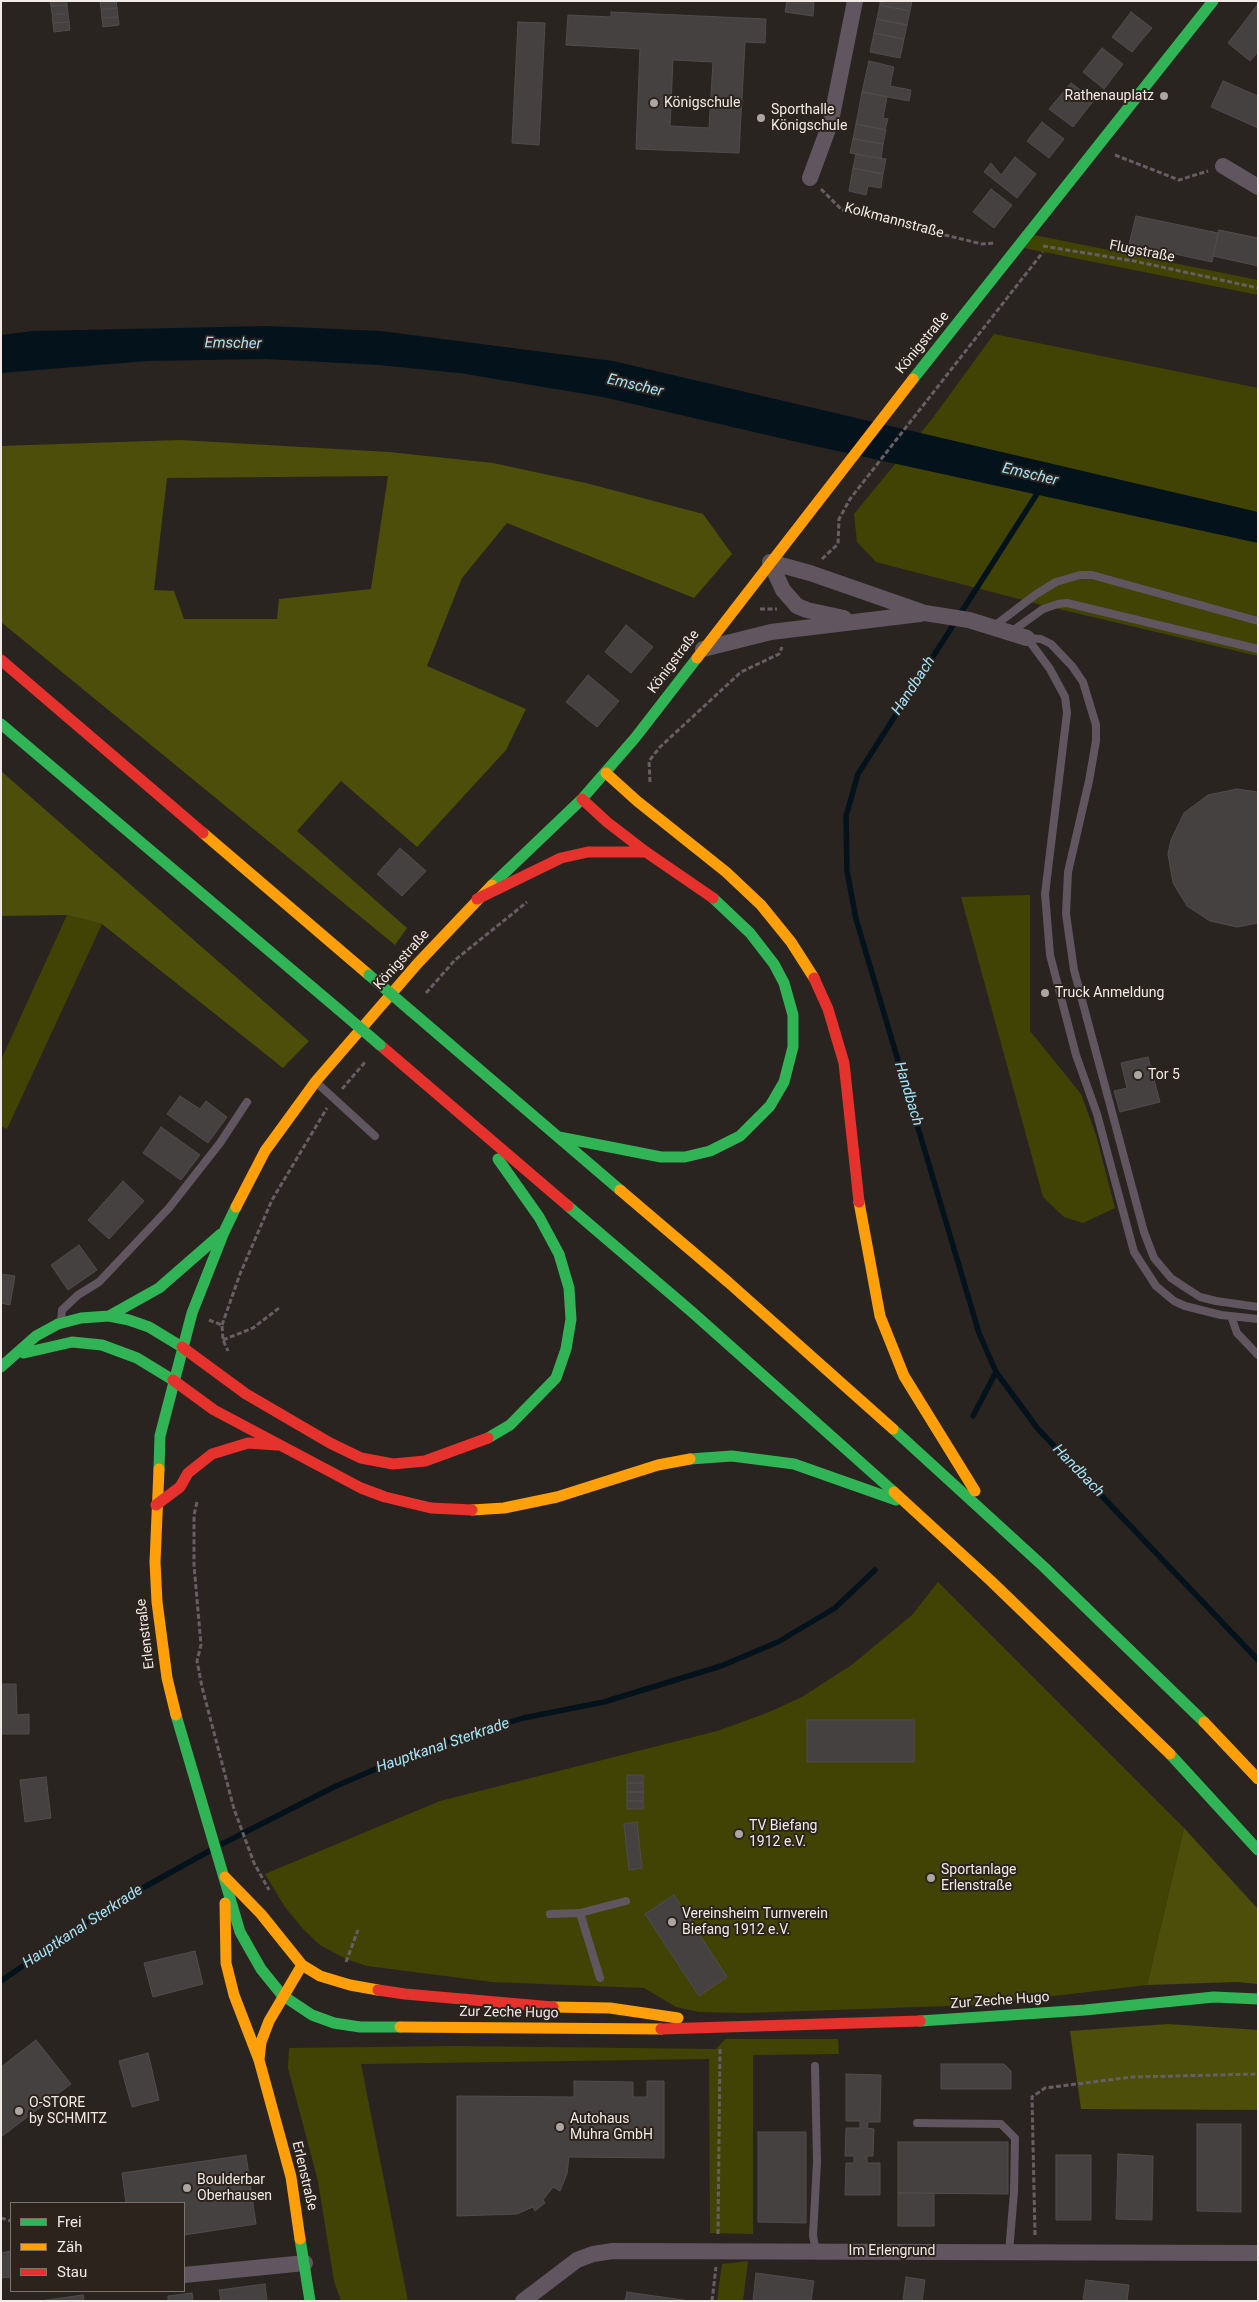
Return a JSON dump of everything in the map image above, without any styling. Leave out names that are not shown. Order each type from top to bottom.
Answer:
[{"type":"main road","name":"Königstraße","points":[[172,1380],[192,1314],[224,1232],[265,1151],[316,1081],[477,900],[582,799],[606,773],[909,384],[1213,1]]},
{"type":"main road","points":[[1,660],[728,1282],[993,1520],[1200,1718],[1258,1780]]},
{"type":"main road","points":[[1,724],[692,1312],[909,1505],[991,1581],[1164,1748],[1258,1850]]},
{"type":"main road","points":[[606,773],[637,801],[726,872],[761,905],[791,942],[816,982],[828,1009],[844,1063],[867,1257],[874,1291],[888,1340],[918,1400],[993,1520]]},
{"type":"main road","points":[[558,1137],[661,1157],[685,1157],[710,1152],[740,1136],[763,1114],[775,1098],[787,1073],[793,1047],[793,1015],[784,982],[774,964],[750,932],[727,909],[687,878],[646,852],[607,822],[582,799]]},
{"type":"main road","points":[[477,900],[561,858],[588,852],[646,852]]},
{"type":"main road","points":[[5,1357],[36,1336],[60,1323],[81,1318],[109,1316],[149,1327],[182,1347],[246,1394],[330,1443],[361,1458],[393,1464],[426,1461],[454,1453],[485,1440],[510,1425],[543,1394],[556,1378],[570,1334],[571,1302],[565,1271],[550,1237],[474,1125]]},
{"type":"main road","points":[[109,1316],[152,1293],[224,1232]]},
{"type":"main road","points":[[5,1357],[62,1343],[87,1343],[122,1352],[172,1380],[214,1410],[362,1488],[408,1503],[438,1508],[480,1510],[530,1504],[658,1465],[686,1459],[732,1456],[794,1464],[909,1505]]},
{"type":"main road","name":"Erlenstraße","points":[[172,1380],[160,1436],[156,1505],[156,1602],[167,1678],[240,1932],[261,1969],[282,1995]]},
{"type":"main road","points":[[156,1505],[180,1487],[188,1473],[212,1454],[248,1444],[278,1445]]},
{"type":"main road","name":"Erlenstraße","points":[[225,1877],[261,1914],[302,1966],[282,1995],[269,2021],[261,2042],[259,2060]]},
{"type":"main road","name":"Erlenstraße","points":[[225,1877],[224,1935],[226,1963],[234,1995],[259,2060],[291,2177],[310,2301]]},
{"type":"main road","name":"Zur Zeche Hugo","points":[[302,1966],[320,1976],[350,1985],[405,1994],[557,2007],[610,2008],[744,2026]]},
{"type":"main road","name":"Zur Zeche Hugo","points":[[282,1995],[312,2015],[334,2023],[360,2027],[654,2030],[922,2022],[1085,2010],[1214,1997],[1258,1999]]},
{"type":"street","points":[[810,178],[831,121],[855,1]]},
{"type":"street","points":[[1223,166],[1258,187]]},
{"type":"street","points":[[770,562],[810,573],[925,613],[969,620],[1027,638]]},
{"type":"street","points":[[770,562],[783,590],[797,606],[807,610],[856,620]]},
{"type":"street","points":[[703,649],[755,635],[783,630],[925,613]]},
{"type":"street","name":"Im Erlengrund","points":[[523,2301],[535,2295],[562,2269],[593,2254],[613,2251],[1258,2253]]},
{"type":"street","points":[[185,2275],[305,2263]]},
{"type":"lane","points":[[993,627],[1035,594],[1056,582],[1080,575],[1092,576],[1258,620]]},
{"type":"lane","points":[[1011,632],[1042,609],[1067,603],[1258,650]]},
{"type":"lane","points":[[1027,638],[1041,638],[1050,644],[1072,666],[1083,682],[1096,724],[1096,741],[1090,773],[1068,872],[1066,914],[1074,970],[1144,1232],[1154,1258],[1171,1278],[1186,1288],[1200,1297],[1216,1301],[1258,1306]]},
{"type":"lane","points":[[1027,638],[1050,669],[1065,698],[1067,713],[1045,894],[1050,955],[1076,1055],[1097,1114],[1134,1252],[1156,1286],[1174,1302],[1231,1316],[1258,1319]]},
{"type":"lane","points":[[316,1081],[375,1136]]},
{"type":"lane","points":[[62,1343],[60,1323],[62,1310],[78,1295],[99,1282],[169,1208],[220,1143],[247,1102]]},
{"type":"lane","points":[[1231,1316],[1237,1333],[1258,1355]]},
{"type":"lane","points":[[550,1914],[580,1913],[626,1902]]},
{"type":"lane","points":[[580,1913],[600,1978]]},
{"type":"lane","points":[[815,2066],[816,2162],[813,2236],[816,2251]]},
{"type":"lane","points":[[917,2123],[1001,2124],[1015,2138],[1014,2192],[1009,2252]]},
{"type":"path","points":[[1096,148],[1179,180],[1223,166]]},
{"type":"path","points":[[1110,164],[1116,156]]},
{"type":"path","name":"Kolkmannstraße","points":[[810,178],[842,210],[982,244],[1022,244]]},
{"type":"path","points":[[838,544],[839,519],[850,499],[1053,239]]},
{"type":"path","name":"Flugstraße","points":[[1022,244],[1047,246],[1134,260],[1258,288]]},
{"type":"path","points":[[652,787],[649,762],[660,747],[741,672],[779,654],[783,646],[783,630]]},
{"type":"path","points":[[223,1340],[253,1328],[279,1308]]},
{"type":"path","points":[[199,1496],[194,1515],[194,1565],[201,1645],[197,1661],[234,1809],[254,1863]]},
{"type":"path","points":[[345,1965],[358,1930]]},
{"type":"path","points":[[712,2301],[718,2252],[720,2043]]},
{"type":"path","points":[[1036,2251],[1032,2097],[1046,2088],[1132,2077],[1258,2074]]},
{"type":"shaded area","points":[[1034,235],[1258,280],[1258,295],[1024,248]]},
{"type":"shaded area","points":[[994,334],[1258,388],[1258,656],[1042,605],[876,562],[857,542],[854,514],[932,419]]},
{"type":"shaded area","points":[[180,440],[389,452],[493,463],[586,483],[703,514],[732,554],[694,598],[507,523],[462,578],[427,666],[526,709],[506,750],[417,847],[341,781],[297,831],[407,928],[395,945],[1,622],[1,446]],"holes":[[[388,476],[371,589],[279,599],[277,619],[184,619],[174,591],[154,590],[167,478]]]},
{"type":"shaded area","points":[[1,771],[309,1041],[283,1068],[102,924],[67,915],[1,916]]},
{"type":"shaded area","points":[[1030,895],[1030,1031],[1081,1094],[1096,1135],[1115,1208],[1083,1223],[1064,1217],[1043,1197],[961,897]]},
{"type":"shaded area","points":[[67,915],[102,924],[7,1129],[1,1126],[1,1060]]},
{"type":"shaded area","points":[[938,1582],[1184,1828],[1147,1985],[978,2005],[745,2013],[699,2012],[676,2007],[644,1988],[492,1982],[367,1966],[346,1959],[320,1945],[303,1929],[285,1907],[265,1874],[440,1801],[717,1731],[767,1713],[802,1697],[853,1664],[912,1615]]},
{"type":"shaded area","points":[[1184,1828],[1258,1909],[1258,1984],[1238,1982],[1147,1985]]},
{"type":"shaded area","points":[[1168,2024],[1258,2030],[1258,2110],[1081,2109],[1070,2031]]},
{"type":"shaded area","points":[[725,2039],[838,2039],[839,2054],[753,2055],[753,2234],[710,2233],[709,2059],[361,2064],[408,2301],[341,2301],[334,2281],[318,2181],[288,2068],[289,2048],[455,2046],[716,2049]]},
{"type":"shaded area","points":[[748,2261],[743,2301],[717,2301],[722,2264]]},
{"type":"water","name":"Emscher","points":[[269,326],[381,331],[613,361],[1258,512],[1258,543],[810,445],[603,397],[459,373],[378,365],[265,359],[148,361],[1,373],[1,335],[32,331]]},
{"type":"building","points":[[50,1],[67,1],[67,5],[51,6]]},
{"type":"building","points":[[100,1],[116,1],[117,8],[101,9]]},
{"type":"building","points":[[787,1],[814,1],[813,16],[785,12]]},
{"type":"building","points":[[880,1],[912,1],[910,11],[880,5]]},
{"type":"building","points":[[1258,4],[1258,52],[1250,61],[1228,43]]},
{"type":"building","points":[[67,5],[68,13],[52,14],[51,6]]},
{"type":"building","points":[[880,5],[910,11],[907,25],[877,19]]},
{"type":"building","points":[[117,8],[118,17],[102,18],[101,10]]},
{"type":"building","name":"Königschule","points":[[611,12],[766,19],[765,43],[745,42],[739,153],[636,149],[640,49],[566,45],[568,15],[611,17]],"holes":[[[673,60],[713,62],[709,128],[670,126]]]},
{"type":"building","points":[[1131,12],[1152,28],[1132,52],[1112,37]]},
{"type":"building","points":[[68,14],[69,22],[53,23],[52,15]]},
{"type":"building","points":[[118,17],[119,25],[103,27],[102,18]]},
{"type":"building","points":[[877,19],[907,25],[904,39],[874,33]]},
{"type":"building","points":[[69,22],[70,30],[54,32],[53,23]]},
{"type":"building","points":[[518,22],[545,23],[539,145],[512,143]]},
{"type":"building","points":[[874,33],[904,39],[900,58],[870,52]]},
{"type":"building","points":[[1102,48],[1123,64],[1104,89],[1083,72]]},
{"type":"building","points":[[869,61],[894,67],[890,86],[911,90],[909,101],[862,92]]},
{"type":"building","points":[[1223,81],[1258,96],[1258,128],[1211,107]]},
{"type":"building","points":[[1071,83],[1094,100],[1073,127],[1049,109]]},
{"type":"building","points":[[862,92],[887,97],[883,118],[888,119],[885,130],[856,124]]},
{"type":"building","points":[[1042,122],[1064,139],[1049,158],[1027,141]]},
{"type":"building","points":[[856,124],[886,130],[883,144],[853,139]]},
{"type":"building","points":[[853,139],[883,144],[881,159],[850,153]]},
{"type":"building","points":[[856,154],[886,159],[883,174],[853,168]]},
{"type":"building","points":[[1015,157],[1036,174],[1017,198],[984,172],[991,163],[1001,175]]},
{"type":"building","points":[[853,168],[883,174],[881,188],[868,186],[866,195],[849,191]]},
{"type":"building","points":[[991,189],[1012,205],[994,228],[973,212]]},
{"type":"building","points":[[1136,216],[1218,233],[1212,262],[1129,244]]},
{"type":"building","points":[[1219,230],[1258,238],[1258,266],[1213,256]]},
{"type":"building","points":[[626,625],[653,647],[631,673],[605,652]]},
{"type":"building","points":[[588,675],[619,701],[597,727],[566,702]]},
{"type":"building","points":[[1237,789],[1258,792],[1258,923],[1237,927],[1210,921],[1187,906],[1173,883],[1168,854],[1171,840],[1184,813],[1208,795]]},
{"type":"building","points":[[400,848],[426,871],[402,896],[377,874]]},
{"type":"building","name":"Tor 5","points":[[1148,1057],[1160,1102],[1120,1112],[1114,1091],[1127,1088],[1121,1063]]},
{"type":"building","points":[[180,1096],[200,1109],[206,1101],[227,1117],[208,1143],[167,1114]]},
{"type":"building","points":[[161,1127],[200,1155],[181,1180],[143,1153]]},
{"type":"building","points":[[123,1181],[144,1201],[109,1239],[88,1220]]},
{"type":"building","points":[[79,1245],[97,1270],[68,1290],[51,1265]]},
{"type":"building","points":[[1,1274],[15,1276],[10,1305],[1,1303]]},
{"type":"building","points":[[1,1684],[16,1684],[17,1715],[29,1714],[29,1734],[1,1734]]},
{"type":"building","points":[[807,1720],[914,1720],[914,1762],[807,1762]]},
{"type":"building","points":[[627,1775],[643,1775],[643,1783],[627,1783]]},
{"type":"building","points":[[46,1777],[51,1818],[25,1822],[20,1780]]},
{"type":"building","points":[[627,1783],[643,1783],[643,1792],[627,1792]]},
{"type":"building","points":[[627,1792],[643,1792],[643,1801],[627,1801]]},
{"type":"building","points":[[627,1801],[643,1801],[643,1809],[627,1809]]},
{"type":"building","points":[[637,1822],[642,1868],[629,1870],[624,1824]]},
{"type":"building","points":[[674,1895],[727,1977],[699,1996],[645,1914]]},
{"type":"building","points":[[195,1951],[203,1984],[153,1997],[144,1963]]},
{"type":"building","name":"O-STORE by SCHMITZ","points":[[36,2040],[71,2084],[1,2137],[1,2067]]},
{"type":"building","points":[[148,2053],[159,2100],[132,2107],[119,2061]]},
{"type":"building","points":[[941,2064],[1004,2064],[1011,2071],[1011,2089],[941,2089]]},
{"type":"building","points":[[846,2074],[881,2075],[880,2122],[868,2122],[867,2128],[874,2129],[873,2156],[867,2156],[867,2163],[880,2163],[880,2195],[845,2195],[846,2163],[854,2163],[854,2156],[845,2156],[846,2128],[860,2128],[860,2121],[846,2121]]},
{"type":"building","name":"Autohaus Muhra GmbH","points":[[574,2081],[633,2082],[633,2097],[647,2097],[647,2081],[664,2081],[664,2158],[569,2157],[567,2174],[560,2191],[553,2187],[543,2200],[545,2203],[535,2211],[533,2207],[517,2214],[457,2216],[457,2096],[574,2097]]},
{"type":"building","points":[[1197,2124],[1241,2124],[1241,2212],[1197,2211]]},
{"type":"building","points":[[758,2132],[806,2132],[806,2223],[758,2222]]},
{"type":"building","points":[[898,2142],[1008,2142],[1008,2194],[898,2193]]},
{"type":"building","points":[[1118,2154],[1153,2156],[1152,2220],[1116,2219]]},
{"type":"building","name":"Boulderbar Oberhausen","points":[[246,2155],[256,2224],[185,2235],[185,2202],[126,2202],[122,2173]]},
{"type":"building","points":[[1056,2155],[1091,2155],[1091,2220],[1056,2220]]},
{"type":"building","points":[[898,2193],[934,2193],[934,2226],[898,2226]]},
{"type":"building","points":[[10,2251],[10,2277],[1,2278],[1,2253]]},
{"type":"building","points":[[756,2273],[814,2281],[811,2301],[753,2301]]},
{"type":"building","points":[[906,2277],[925,2280],[922,2301],[903,2301]]},
{"type":"building","points":[[1086,2280],[1129,2285],[1127,2301],[1083,2301]]},
{"type":"building","points":[[265,2284],[267,2301],[221,2301],[219,2290]]},
{"type":"building","points":[[627,2292],[690,2301],[625,2301]]},
{"type":"building","points":[[192,2293],[193,2301],[168,2301],[168,2296]]},
{"type":"building","points":[[83,2295],[84,2301],[40,2301]]},
{"type":"waterway","name":"Handbach","points":[[1042,486],[858,774],[846,816],[847,871],[856,919],[979,1333],[996,1372],[1038,1429],[1258,1660]]},
{"type":"waterway","name":"Hauptkanal Sterkrade","points":[[973,1416],[996,1372]]},
{"type":"waterway","name":"Hauptkanal Sterkrade","points":[[220,1845],[334,1787],[415,1752],[523,1718],[604,1702],[721,1666],[778,1642],[835,1608],[875,1570]]},
{"type":"waterway","name":"Hauptkanal Sterkrade","points":[[1,1981],[112,1905],[211,1850]]},
{"type":"traffic: fast","points":[[913,379],[1213,1]]},
{"type":"traffic: fast","points":[[492,885],[582,799],[635,738],[697,658]]},
{"type":"traffic: fast","points":[[1,724],[338,1009]]},
{"type":"traffic: fast","points":[[559,1137],[661,1157],[685,1157],[710,1151],[740,1136],[770,1106],[784,1082],[793,1047],[793,1015],[784,983],[774,964],[750,933],[713,898]]},
{"type":"traffic: fast","points":[[369,975],[411,1011]]},
{"type":"traffic: fast","points":[[338,1009],[380,1045]]},
{"type":"traffic: fast","points":[[411,1011],[620,1190]]},
{"type":"traffic: fast","points":[[488,1438],[510,1425],[556,1378],[566,1349],[571,1319],[569,1288],[559,1254],[539,1217],[498,1159]]},
{"type":"traffic: fast","points":[[568,1206],[692,1312],[894,1492]]},
{"type":"traffic: fast","points":[[159,1469],[160,1436],[192,1313],[236,1207]]},
{"type":"traffic: fast","points":[[109,1316],[159,1288],[221,1234]]},
{"type":"traffic: fast","points":[[1,1367],[36,1336],[58,1324],[81,1318],[109,1316],[129,1320],[149,1327],[182,1347]]},
{"type":"traffic: fast","points":[[24,1353],[72,1342],[102,1345],[137,1358],[173,1380]]},
{"type":"traffic: fast","points":[[893,1429],[1044,1567],[1204,1722]]},
{"type":"traffic: fast","points":[[690,1459],[732,1456],[794,1464],[896,1500]]},
{"type":"traffic: fast","points":[[176,1715],[240,1932],[261,1969],[282,1995],[312,2015],[334,2023],[360,2027],[400,2027]]},
{"type":"traffic: fast","points":[[1170,1754],[1258,1850]]},
{"type":"traffic: fast","points":[[920,2021],[1085,2010],[1214,1997],[1258,1999]]},
{"type":"traffic: fast","points":[[300,2239],[310,2301]]},
{"type":"traffic: slow","points":[[697,658],[913,379]]},
{"type":"traffic: slow","points":[[606,773],[637,801],[726,872],[761,905],[791,942],[814,978]]},
{"type":"traffic: slow","points":[[203,833],[369,975]]},
{"type":"traffic: slow","points":[[236,1207],[265,1151],[316,1081],[418,963],[492,885]]},
{"type":"traffic: slow","points":[[620,1190],[728,1282],[893,1429]]},
{"type":"traffic: slow","points":[[859,1202],[880,1316],[904,1376],[975,1491]]},
{"type":"traffic: slow","points":[[472,1510],[504,1508],[557,1497],[658,1465],[690,1459]]},
{"type":"traffic: slow","points":[[159,1469],[155,1562],[157,1602],[167,1678],[176,1715]]},
{"type":"traffic: slow","points":[[894,1492],[991,1581],[1170,1754]]},
{"type":"traffic: slow","points":[[1204,1722],[1258,1779]]},
{"type":"traffic: slow","points":[[225,1877],[261,1914],[302,1965],[320,1976],[350,1985],[378,1990]]},
{"type":"traffic: slow","points":[[225,1903],[226,1963],[234,1995],[259,2060],[291,2177],[300,2239]]},
{"type":"traffic: slow","points":[[259,2060],[261,2042],[269,2021],[302,1965]]},
{"type":"traffic: slow","points":[[553,2007],[610,2008],[678,2018]]},
{"type":"traffic: slow","points":[[400,2027],[661,2029]]},
{"type":"traffic: jam","points":[[1,660],[203,833]]},
{"type":"traffic: jam","points":[[582,799],[607,822],[646,852],[713,898]]},
{"type":"traffic: jam","points":[[477,899],[561,858],[588,852],[646,852]]},
{"type":"traffic: jam","points":[[814,978],[828,1009],[844,1063],[859,1202]]},
{"type":"traffic: jam","points":[[380,1045],[568,1206]]},
{"type":"traffic: jam","points":[[182,1347],[246,1394],[330,1443],[361,1458],[393,1464],[425,1461],[488,1438]]},
{"type":"traffic: jam","points":[[173,1380],[214,1410],[361,1488],[385,1497],[431,1508],[472,1510]]},
{"type":"traffic: jam","points":[[156,1505],[180,1487],[188,1473],[212,1454],[248,1443],[277,1445]]},
{"type":"traffic: jam","points":[[378,1990],[553,2007]]},
{"type":"traffic: jam","points":[[661,2029],[920,2021]]},
{"type":"place","name":"Rathenauplatz","points":[[1164,96]]},
{"type":"place","name":"Königschule","points":[[654,103]]},
{"type":"place","name":"Sporthalle Königschule","points":[[761,118]]},
{"type":"place","name":"Truck Anmeldung","points":[[1045,993]]},
{"type":"place","name":"Tor 5","points":[[1138,1075]]},
{"type":"place","name":"TV Biefang 1912 e.V.","points":[[739,1834]]},
{"type":"place","name":"Sportanlage Erlenstraße","points":[[931,1878]]},
{"type":"place","name":"Vereinsheim Turnverein Biefang 1912 e.V.","points":[[672,1922]]},
{"type":"place","name":"O-STORE by SCHMITZ","points":[[19,2111]]},
{"type":"place","name":"Autohaus Muhra GmbH","points":[[560,2127]]},
{"type":"place","name":"Boulderbar Oberhausen","points":[[187,2188]]}]
